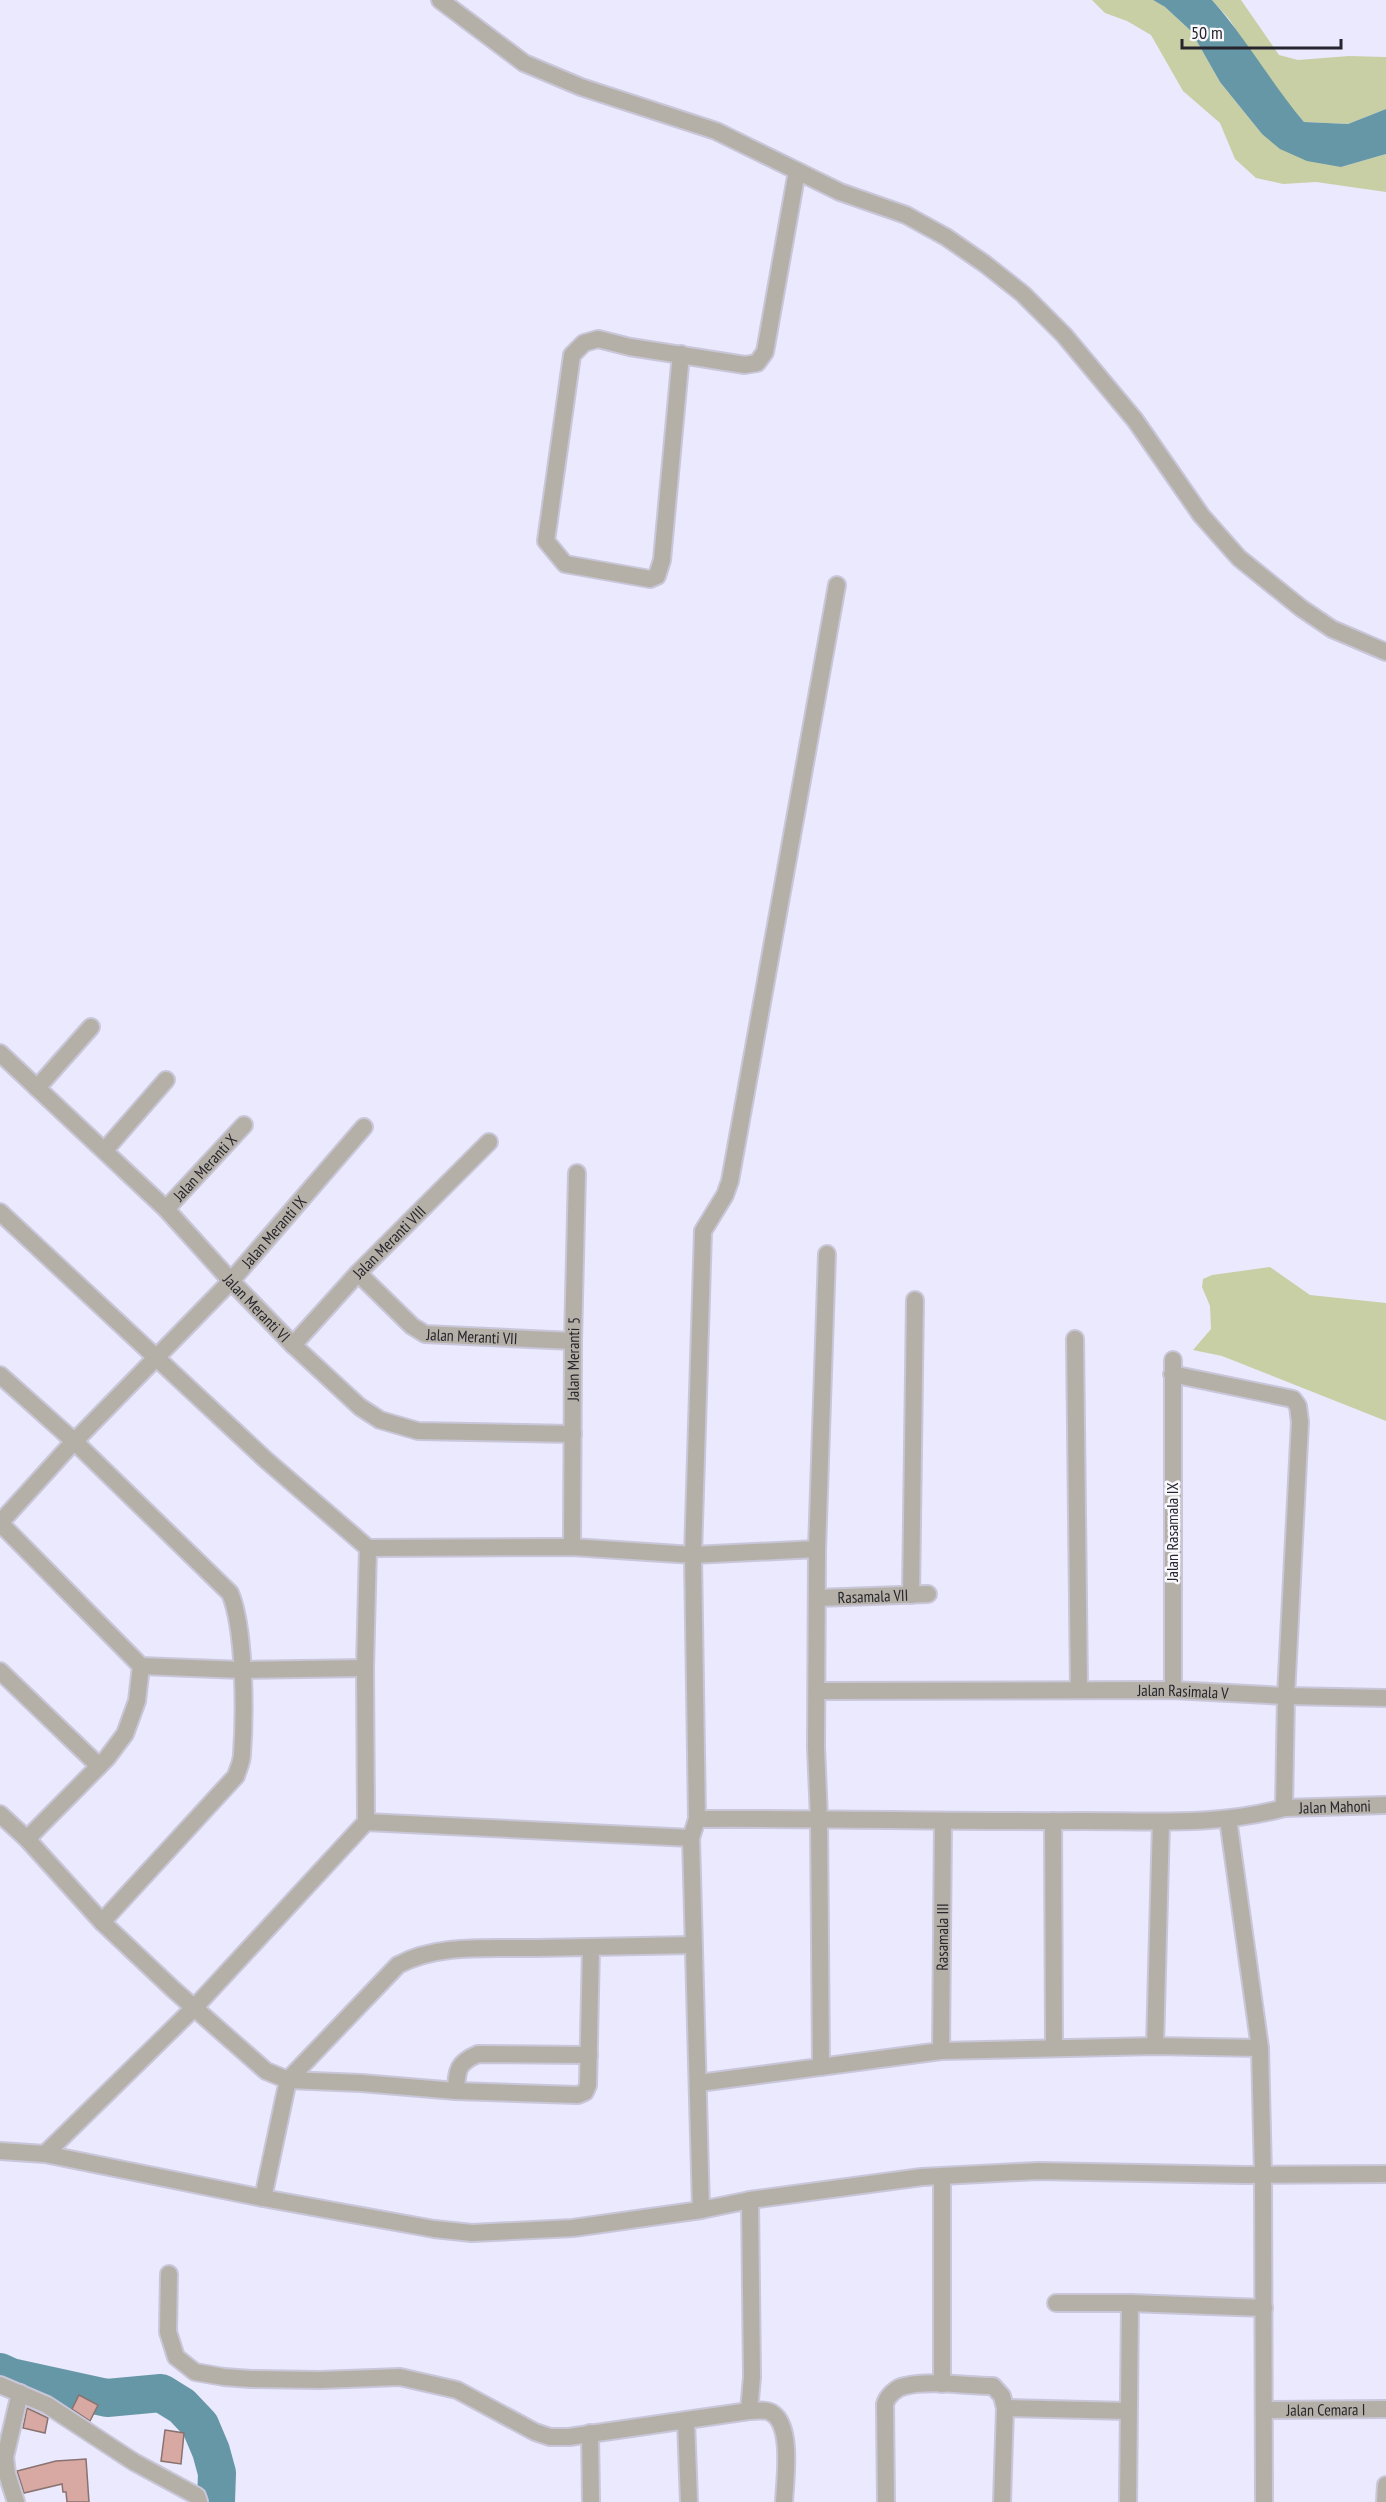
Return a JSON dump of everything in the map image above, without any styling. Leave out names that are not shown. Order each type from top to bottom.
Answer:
[{"type":"street","points":[[440,0],[524,63],[549,75],[716,131],[840,192],[906,215],[946,237],[1023,294],[1064,335],[1135,420],[1201,515],[1239,558],[1301,608],[1332,629],[1386,652]]},
{"type":"street","points":[[681,354],[662,560],[657,576],[650,579],[565,564],[546,541],[572,355],[584,343],[598,339],[630,347],[681,354],[745,365],[757,363],[765,352],[797,171]]},
{"type":"street","points":[[701,2210],[691,1838],[697,1819],[693,1555],[703,1231],[725,1195],[730,1181],[837,585]]},
{"type":"street","points":[[37,1088],[91,1027]]},
{"type":"street","name":"Jalan Meranti VI","points":[[0,1053],[166,1209],[293,1345],[360,1407],[380,1420],[418,1431],[573,1434]]},
{"type":"street","points":[[105,1150],[166,1080]]},
{"type":"street","name":"Jalan Meranti X","points":[[166,1209],[244,1125]]},
{"type":"street","name":"Jalan Meranti IX","points":[[0,1523],[231,1281],[364,1127]]},
{"type":"street","name":"Jalan Meranti VIII","points":[[293,1345],[358,1274],[489,1142]]},
{"type":"street","name":"Jalan Meranti 5","points":[[572,1546],[577,1173]]},
{"type":"street","points":[[0,1212],[266,1460],[368,1548],[572,1546],[693,1555],[817,1549]]},
{"type":"street","points":[[821,2067],[819,1818],[816,1747],[817,1549],[827,1254]]},
{"type":"street","name":"Jalan Meranti VII","points":[[358,1274],[412,1326],[425,1334],[573,1341]]},
{"type":"street","points":[[911,1595],[915,1300]]},
{"type":"street","points":[[1075,1339],[1079,1690]]},
{"type":"street","name":"Jalan Rasamala IX","points":[[1173,1690],[1172,1367],[1233,1387],[1293,1399],[1298,1406],[1300,1422],[1286,1696],[1284,1808]]},
{"type":"street","points":[[0,1375],[75,1442],[230,1593],[237,1608],[242,1670],[242,1757],[236,1776],[102,1922]]},
{"type":"street","points":[[0,1523],[141,1666],[242,1670],[365,1668]]},
{"type":"street","points":[[45,2154],[195,2007],[366,1822],[365,1668],[368,1548]]},
{"type":"street","name":"Rasamala VII","points":[[817,1598],[928,1594]]},
{"type":"street","points":[[27,1839],[99,1766],[124,1734],[137,1701],[141,1666]]},
{"type":"street","points":[[0,1671],[99,1766]]},
{"type":"street","name":"Jalan Rasimala V","points":[[817,1691],[1173,1690],[1386,1698]]},
{"type":"street","name":"Jalan Mahoni","points":[[697,1819],[1161,1822],[1228,1819],[1284,1808],[1386,1805]]},
{"type":"street","points":[[0,1814],[27,1839],[102,1922],[174,1990],[266,2071],[278,2078],[456,2091],[578,2095],[585,2092],[588,2085],[591,1947]]},
{"type":"street","points":[[1228,1819],[1260,2048],[1263,2175],[1264,2502]]},
{"type":"street","points":[[1053,1821],[1054,2048]]},
{"type":"street","points":[[366,1822],[691,1838]]},
{"type":"street","name":"Rasamala III","points":[[941,2051],[943,1822]]},
{"type":"street","points":[[1155,2046],[1161,1822]]},
{"type":"street","points":[[263,2198],[288,2080],[398,1965],[413,1957],[449,1950],[693,1945]]},
{"type":"street","points":[[699,2083],[941,2051],[1155,2046],[1260,2048]]},
{"type":"street","points":[[456,2091],[457,2070],[465,2059],[478,2054],[589,2055]]},
{"type":"street","points":[[0,2151],[45,2154],[263,2198],[434,2229],[472,2233],[573,2228],[701,2210],[750,2200],[942,2176],[1038,2171],[1263,2175],[1386,2174]]},
{"type":"street","points":[[942,2176],[942,2384]]},
{"type":"street","points":[[749,2410],[752,2377],[750,2200]]},
{"type":"street","points":[[169,2274],[168,2332],[176,2357],[195,2372],[224,2378],[251,2379],[400,2378],[458,2390],[535,2432],[550,2437],[569,2437],[749,2410],[770,2411],[781,2421],[785,2440],[784,2502]]},
{"type":"street","points":[[1056,2303],[1130,2302],[1264,2308]]},
{"type":"street","points":[[1128,2502],[1130,2302]]},
{"type":"street","points":[[886,2502],[885,2404],[887,2397],[904,2386],[942,2384],[993,2386],[1002,2396],[1005,2408],[1002,2502]]},
{"type":"street","points":[[0,2385],[47,2405],[134,2462],[196,2496],[199,2502]]},
{"type":"street","points":[[16,2502],[7,2474],[5,2457],[20,2393]]},
{"type":"street","points":[[1005,2408],[1128,2411]]},
{"type":"street","name":"Jalan Cemara I","points":[[1263,2410],[1386,2409]]},
{"type":"street","points":[[686,2421],[689,2502]]},
{"type":"street","points":[[590,2433],[591,2502]]},
{"type":"street","points":[[1385,2502],[1386,2485]]},
{"type":"green space","points":[[1092,0],[1153,0],[1165,7],[1191,31],[1220,82],[1262,134],[1341,167],[1386,154],[1386,192],[1316,182],[1283,184],[1256,178],[1235,159],[1220,123],[1183,91],[1151,35],[1127,21],[1105,13]]},
{"type":"green space","points":[[1212,0],[1241,0],[1279,55],[1298,60],[1349,56],[1386,57],[1386,109],[1348,124],[1304,122],[1274,87],[1229,19]]},
{"type":"green space","points":[[1270,1267],[1310,1295],[1386,1303],[1386,1421],[1222,1356],[1193,1350],[1211,1329],[1210,1306],[1202,1287],[1203,1279],[1212,1275]]},
{"type":"water","points":[[1153,0],[1212,0],[1304,122],[1348,124],[1386,109],[1386,154],[1341,167],[1307,161],[1280,149],[1262,134],[1220,82],[1191,31],[1165,7]]},
{"type":"building","points":[[79,2395],[98,2405],[90,2421],[72,2409]]},
{"type":"building","points":[[27,2408],[48,2418],[45,2433],[23,2428]]},
{"type":"building","points":[[165,2430],[184,2433],[181,2464],[161,2461]]},
{"type":"building","points":[[86,2459],[89,2502],[67,2502],[62,2484],[24,2493],[17,2471],[56,2461]]},
{"type":"waterway","points":[[0,2372],[11,2377],[107,2398],[161,2393],[182,2406],[200,2425],[217,2473],[216,2502]]}]
